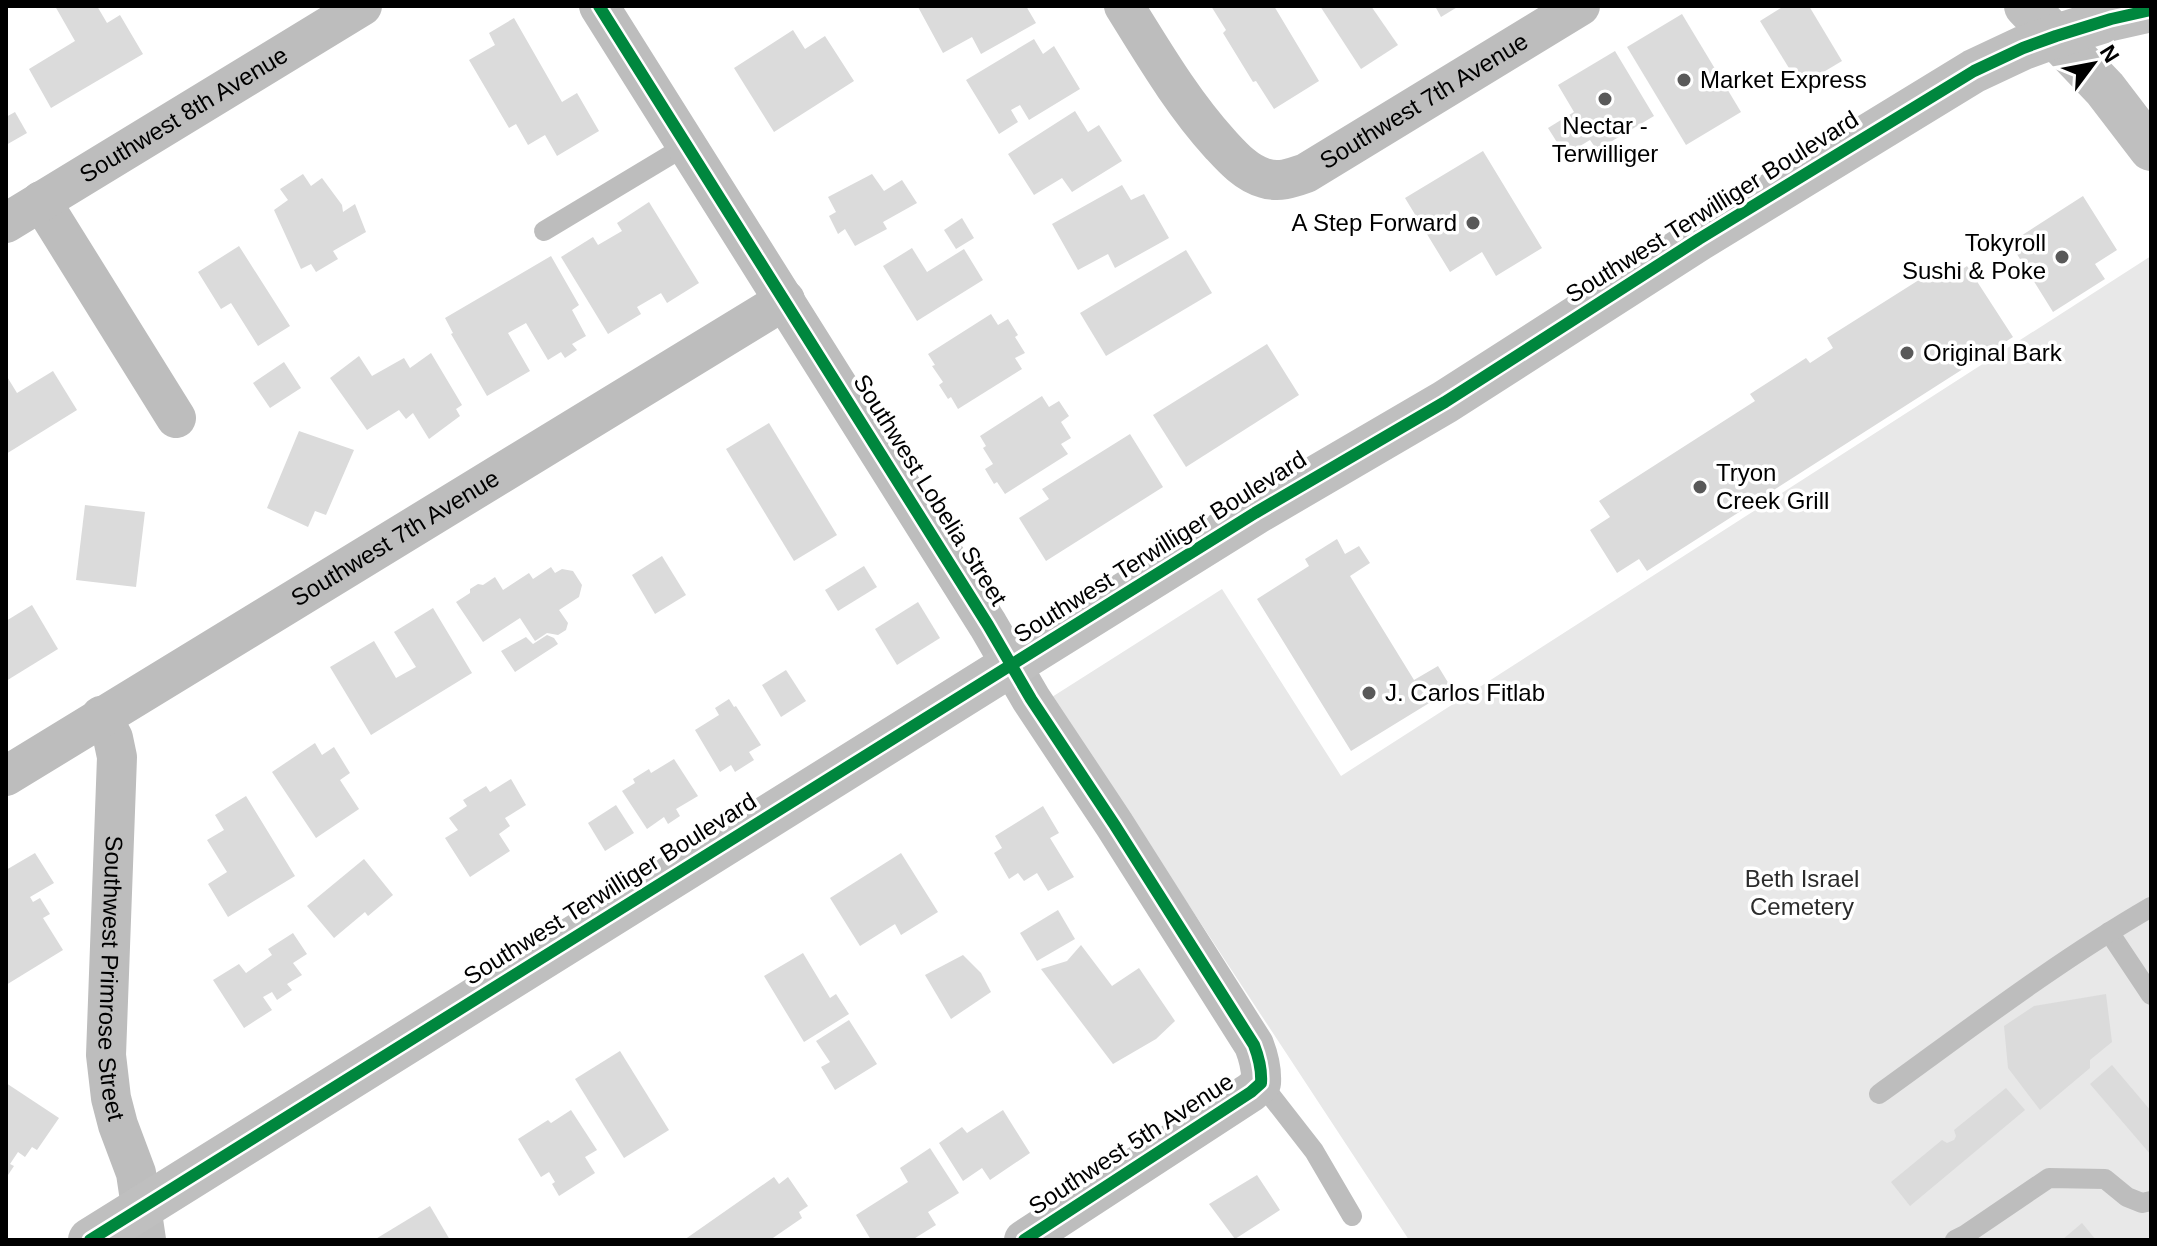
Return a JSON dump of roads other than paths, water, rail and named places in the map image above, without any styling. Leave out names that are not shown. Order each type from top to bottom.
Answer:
[{"type":"main road","name":"Southwest Terwilliger Boulevard","points":[[90,1240],[143,1224],[1011,665],[1255,513],[1445,402],[1699,239],[1974,71],[2023,48],[2041,21],[2111,19],[2151,10]]},
{"type":"main road","points":[[2041,21],[2105,89],[2151,149]]},
{"type":"street","name":"Southwest 8th Avenue","points":[[6,223],[362,6]]},
{"type":"street","name":"Southwest Lobelia Street","points":[[599,6],[988,625],[1031,699],[1254,1045],[1262,1072],[1261,1083]]},
{"type":"street","name":"Southwest 7th Avenue","points":[[1124,6],[1198,120],[1230,155],[1247,170],[1264,179],[1290,179],[1306,173],[1580,6]]},
{"type":"street","points":[[41,201],[176,418]]},
{"type":"street","name":"Southwest 7th Avenue","points":[[6,776],[785,300]]},
{"type":"street","name":"Southwest Primrose Street","points":[[101,716],[113,738],[117,757],[106,1055],[118,1125],[136,1173],[143,1224]]},
{"type":"street","name":"Southwest 5th Avenue","points":[[1024,1240],[1261,1083]]},
{"type":"lane","points":[[544,231],[687,145]]},
{"type":"lane","points":[[1879,1094],[2019,992],[2151,907]]},
{"type":"lane","points":[[2109,932],[2151,995]]},
{"type":"lane","points":[[1261,1083],[1314,1151],[1352,1216]]},
{"type":"lane","points":[[1955,1240],[2049,1178],[2105,1179],[2127,1197],[2142,1203],[2151,1201]]},
{"type":"place","name":"Market Express","points":[[1684,80]]},
{"type":"place","name":"Nectar - Terwilliger","points":[[1605,99]]},
{"type":"place","name":"A Step Forward","points":[[1473,223]]},
{"type":"place","name":"Tokyroll Sushi & Poke","points":[[2062,257]]},
{"type":"place","name":"Original Bark","points":[[1907,353]]},
{"type":"place","name":"Tryon Creek Grill","points":[[1700,487]]},
{"type":"place","name":"J. Carlos Fitlab","points":[[1369,693]]},
{"type":"park label","name":"Beth Israel Cemetery","points":[[1802,893]]}]
